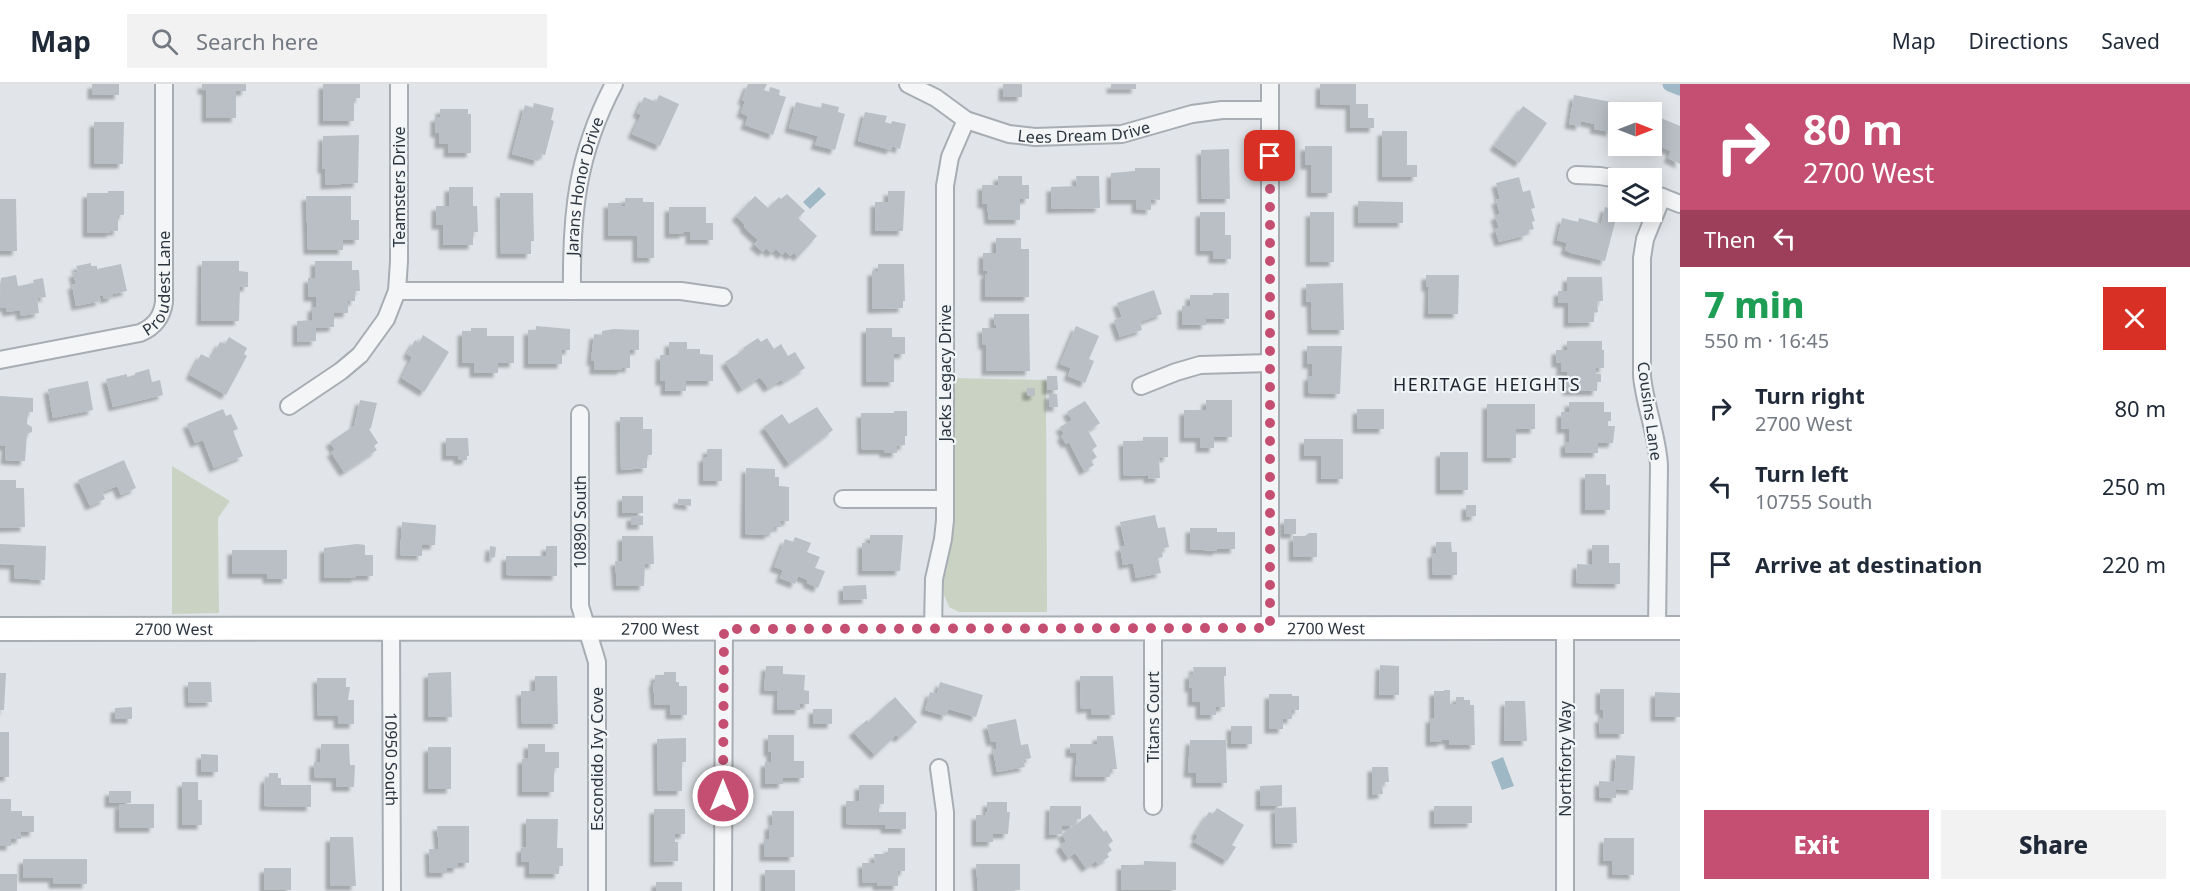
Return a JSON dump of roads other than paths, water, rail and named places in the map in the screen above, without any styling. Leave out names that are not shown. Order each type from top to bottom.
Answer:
[{"type":"main road","name":"2700 West","points":[[0,629],[1669,628]]},
{"type":"street","name":"Proudest Lane","points":[[0,360],[140,333],[151,328],[159,320],[164,302],[164,84]]},
{"type":"street","name":"Teamsters Drive","points":[[289,406],[341,371],[360,355],[386,319],[397,291],[399,84]]},
{"type":"street","name":"Jarans Honor Drive","points":[[572,291],[573,231],[578,185],[593,130],[614,84]]},
{"type":"street","name":"Lees Dream Drive","points":[[908,84],[936,98],[966,120],[1022,136],[1099,136],[1134,132],[1192,114],[1270,110]]},
{"type":"street","points":[[1270,84],[1270,628]]},
{"type":"street","name":"Jacks Legacy Drive","points":[[933,628],[934,579],[943,539],[945,499],[945,186],[951,157],[966,120]]},
{"type":"street","points":[[1576,175],[1608,177]]},
{"type":"street","points":[[1662,197],[1680,204]]},
{"type":"street","name":"Cousins Lane","points":[[1650,222],[1642,258],[1642,376],[1657,444],[1669,628]]},
{"type":"street","points":[[397,291],[681,291],[723,297]]},
{"type":"street","points":[[1142,386],[1200,365],[1270,363]]},
{"type":"street","name":"10890 South","points":[[580,414],[580,606],[588,629]]},
{"type":"street","points":[[843,499],[945,499]]},
{"type":"street","name":"Titans Court","points":[[1152,628],[1153,806]]},
{"type":"street","name":"Northforty Way","points":[[1565,628],[1565,891]]},
{"type":"street","name":"10950 South","points":[[391,629],[392,891]]},
{"type":"street","name":"Escondido Ivy Cove","points":[[588,629],[597,662],[597,891]]},
{"type":"street","points":[[723,891],[724,629]]},
{"type":"street","points":[[939,768],[945,812],[945,891]]},
{"type":"water","points":[[819,187],[826,194],[810,209],[803,202]]},
{"type":"water","points":[[1503,757],[1514,786],[1502,790],[1491,762]]},
{"type":"waterway","points":[[1670,84],[1680,88]]},
{"type":"district","name":"HERITAGE HEIGHTS","points":[[1487,384]]}]
